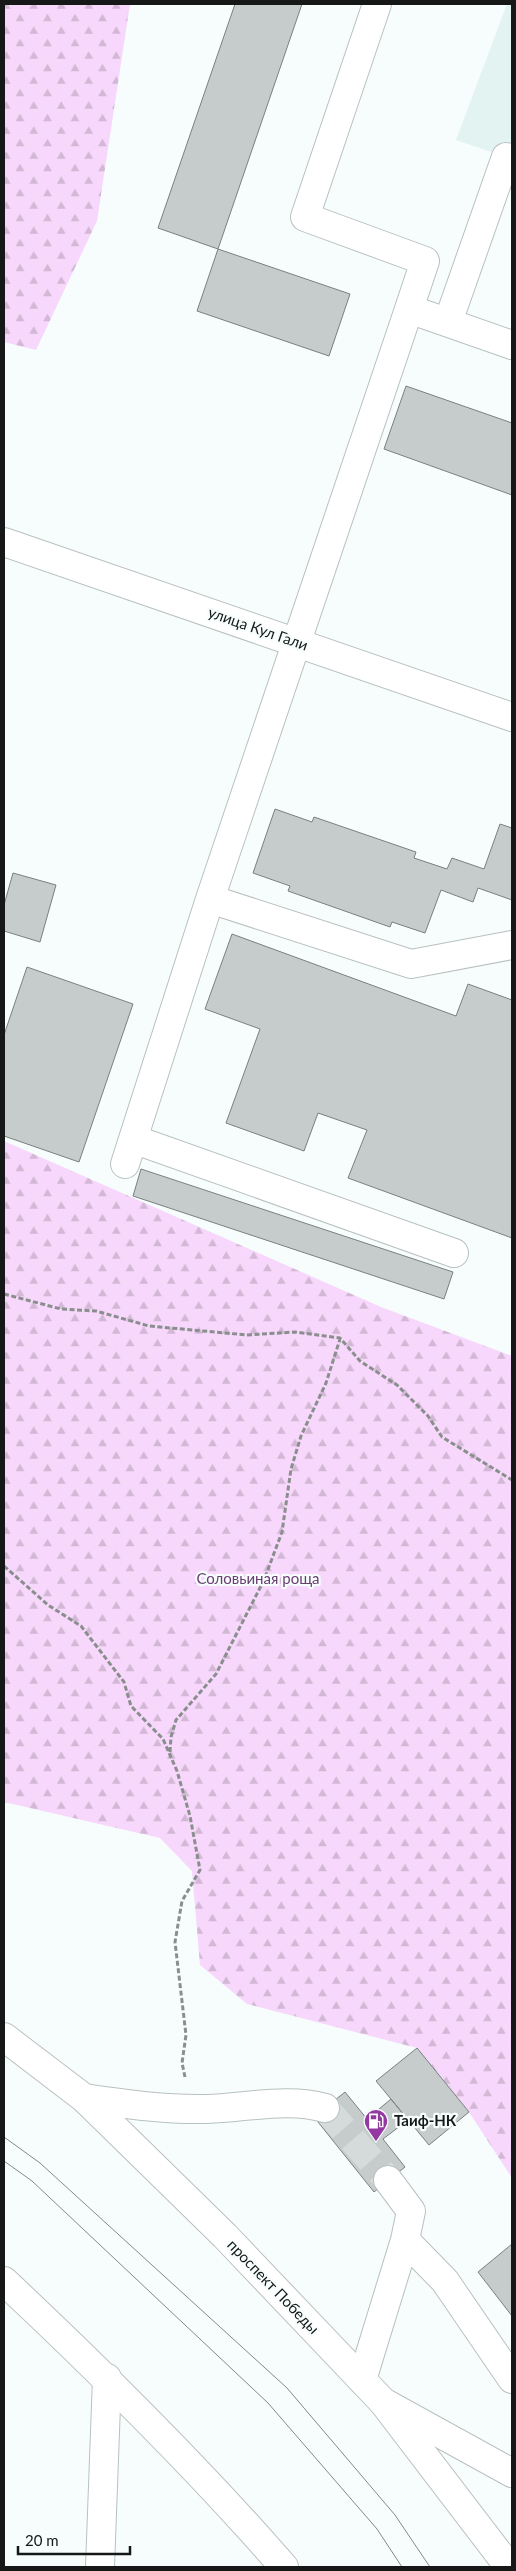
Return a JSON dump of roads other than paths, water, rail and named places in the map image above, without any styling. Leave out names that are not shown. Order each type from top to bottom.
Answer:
[{"type":"main road","points":[[377,4],[305,217],[425,261],[210,899],[129,1152],[454,1252]]},
{"type":"main road","points":[[448,322],[506,157]]},
{"type":"main road","points":[[409,309],[512,345]]},
{"type":"main road","name":"улица Кул Гали","points":[[4,542],[512,717]]},
{"type":"main road","points":[[210,899],[411,964],[512,945]]},
{"type":"main road","name":"проспект Победы","points":[[4,2037],[84,2098],[224,2236],[383,2402],[509,2567]]},
{"type":"main road","points":[[84,2098],[156,2108],[206,2109],[307,2103],[325,2108]]},
{"type":"main road","points":[[362,2380],[405,2240],[410,2211],[388,2180]]},
{"type":"main road","points":[[405,2240],[445,2281],[512,2379]]},
{"type":"main road","points":[[4,2281],[107,2378],[221,2494],[284,2567]]},
{"type":"main road","points":[[104,2565],[107,2378]]},
{"type":"main road","points":[[383,2402],[512,2473]]},
{"type":"tunnel","points":[[325,2108],[388,2180]]},
{"type":"tram line","points":[[4,2137],[40,2163],[287,2388],[395,2515],[430,2567]]},
{"type":"tram line","points":[[4,2161],[32,2181],[268,2403],[377,2529],[402,2567]]},
{"type":"place","name":"Таиф-НК","points":[[376,2142]]},
{"type":"park label","name":"Соловьиная роща","points":[[258,1579]]}]
